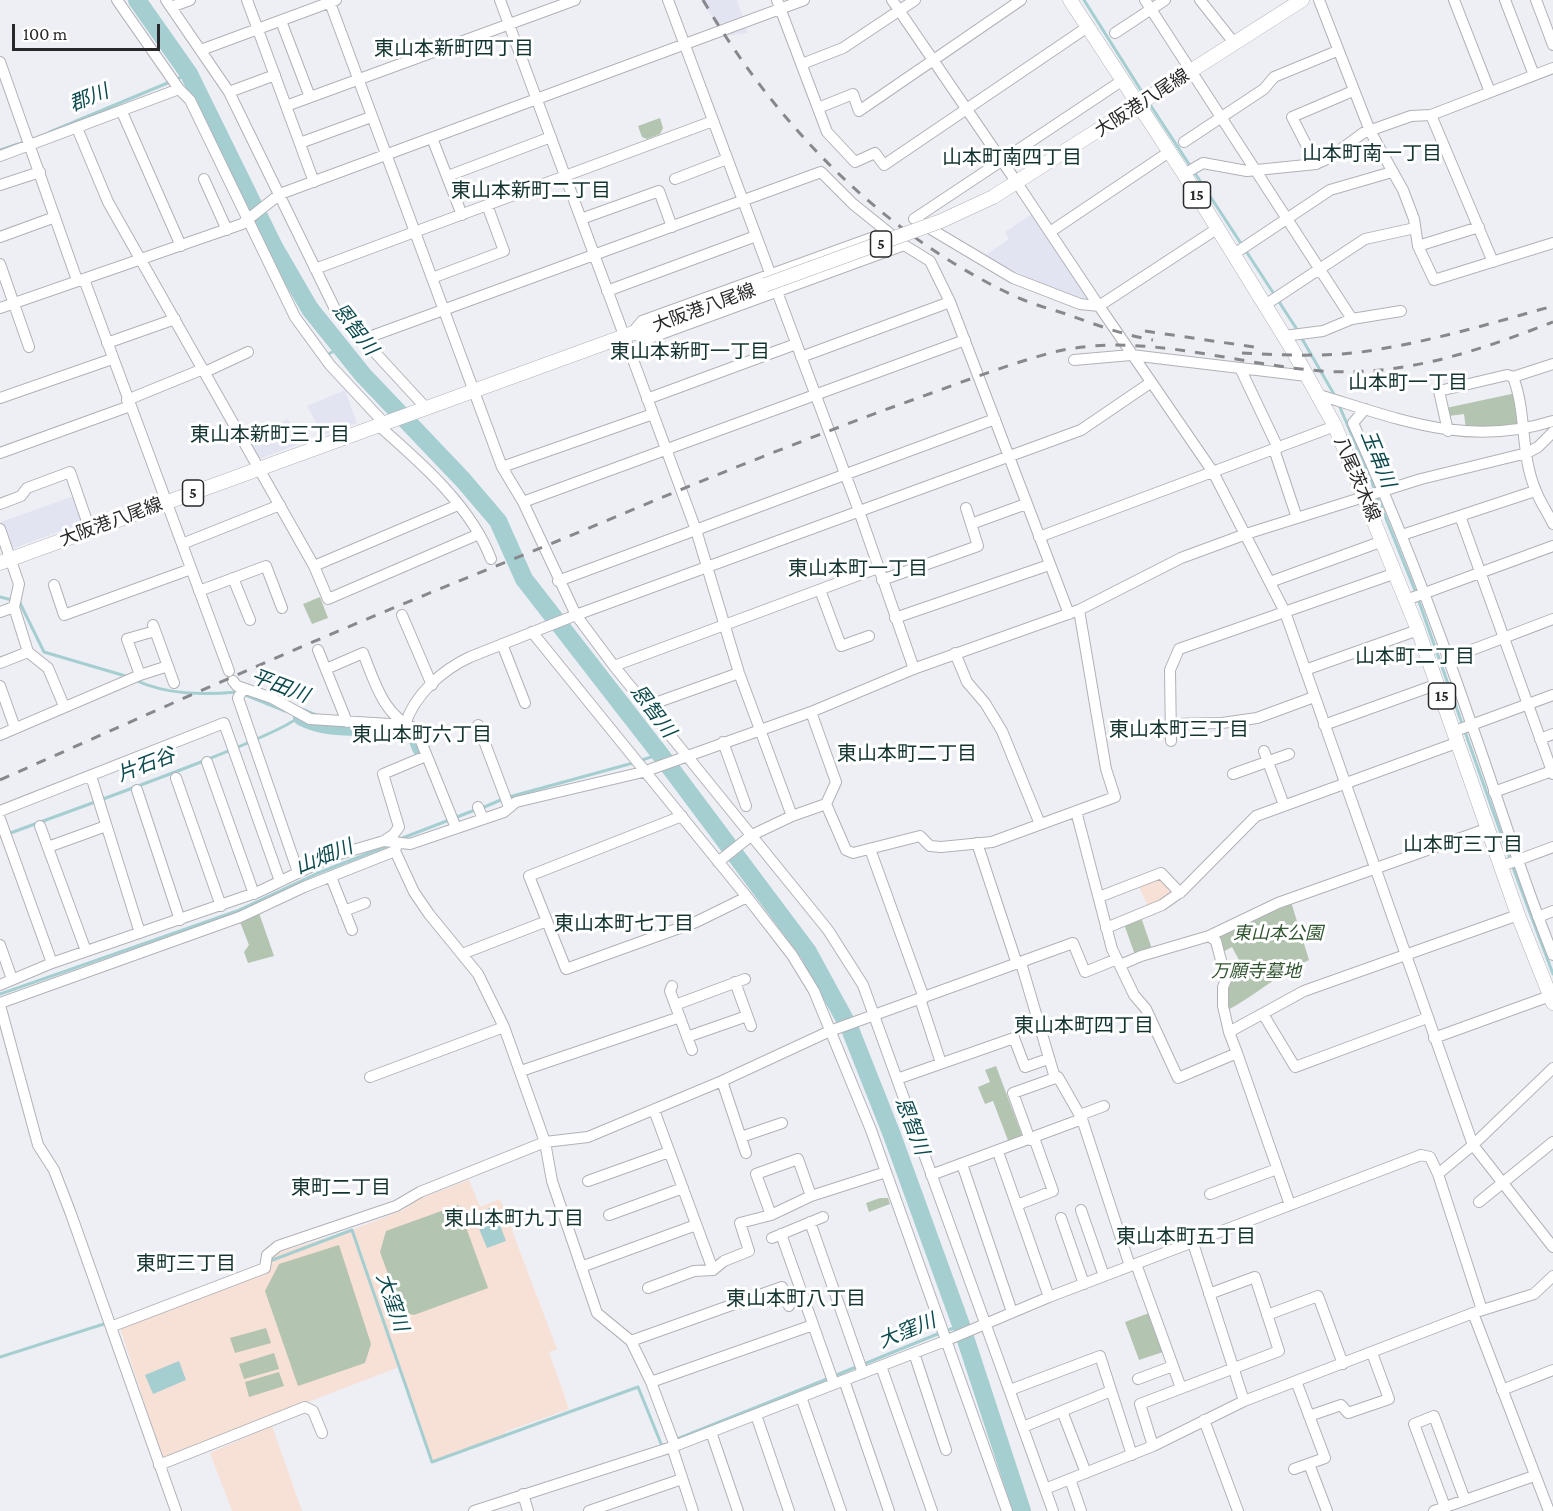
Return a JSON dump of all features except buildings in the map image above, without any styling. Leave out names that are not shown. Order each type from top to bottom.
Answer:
[{"type":"main road","name":"八尾茨木線","points":[[1070,0],[1123,80],[1145,101],[1169,152],[1186,173],[1376,494],[1383,541],[1396,573],[1416,596],[1418,630],[1438,684],[1463,731],[1489,828],[1510,863],[1518,915],[1552,1000]]},
{"type":"main road","name":"大阪港八尾線","points":[[5,561],[941,221],[993,197],[1302,0]]},
{"type":"street","points":[[117,0],[176,84],[190,100],[295,317],[310,339],[382,425],[458,506],[479,534],[491,559]]},
{"type":"street","points":[[190,0],[168,4],[229,92],[335,309],[360,340],[427,409]]},
{"type":"street","points":[[247,0],[314,182]]},
{"type":"street","points":[[500,0],[607,291],[628,335],[647,399],[696,530],[740,673],[792,816]]},
{"type":"street","points":[[286,106],[575,0]]},
{"type":"street","points":[[668,0],[756,236],[771,284],[859,511],[914,669]]},
{"type":"street","points":[[0,308],[227,230],[249,220],[280,194],[537,99],[779,5],[804,0]]},
{"type":"street","points":[[892,0],[1013,177]]},
{"type":"street","points":[[802,64],[843,48],[915,0]]},
{"type":"street","points":[[818,108],[854,94],[860,111],[1021,0]]},
{"type":"street","points":[[1114,33],[1148,5],[1165,0]]},
{"type":"street","points":[[1200,0],[1236,44]]},
{"type":"street","points":[[1319,0],[1370,131],[1402,190],[1415,228],[1418,246],[1434,280],[1553,243]]},
{"type":"street","points":[[1455,0],[1490,92]]},
{"type":"street","points":[[1505,0],[1534,75]]},
{"type":"street","points":[[1536,0],[1553,45]]},
{"type":"street","points":[[201,50],[332,1],[357,80],[502,467],[523,502],[573,616],[828,930],[863,985],[1053,1511]]},
{"type":"street","points":[[779,5],[827,132],[855,162],[875,153],[884,165],[1089,26]]},
{"type":"street","points":[[1148,5],[1352,319]]},
{"type":"street","points":[[281,21],[310,97]]},
{"type":"street","points":[[1184,142],[1264,89],[1274,77],[1337,51]]},
{"type":"street","points":[[0,62],[55,217],[107,343],[231,676],[243,689],[272,698],[310,719],[405,725],[416,729],[454,823]]},
{"type":"street","points":[[1186,173],[1203,163],[1256,170],[1316,164],[1329,158],[1363,133],[1411,116],[1431,115],[1553,68]]},
{"type":"street","points":[[229,92],[275,75]]},
{"type":"street","points":[[1123,80],[914,219],[1013,278],[1080,304],[1099,306],[1218,228]]},
{"type":"street","points":[[0,156],[29,142],[77,128],[122,111],[176,84]]},
{"type":"street","points":[[1316,164],[1292,117],[1353,91]]},
{"type":"street","points":[[122,111],[181,246]]},
{"type":"street","points":[[1431,115],[1493,262]]},
{"type":"street","points":[[300,143],[371,117]]},
{"type":"street","points":[[315,269],[713,121]]},
{"type":"street","points":[[77,128],[108,202],[314,566],[328,599],[479,534]]},
{"type":"street","points":[[448,176],[551,137]]},
{"type":"street","points":[[432,138],[462,215]]},
{"type":"street","points":[[1050,232],[1169,152]]},
{"type":"street","points":[[675,179],[728,159]]},
{"type":"street","points":[[0,185],[40,172]]},
{"type":"street","points":[[360,340],[821,172],[853,204],[904,245],[930,261],[965,340],[1049,565],[1074,612],[1106,769],[1115,797],[992,842],[930,846],[920,836],[853,853],[846,850],[826,804]]},
{"type":"street","points":[[1234,254],[1330,190],[1392,172]]},
{"type":"street","points":[[204,179],[227,230]]},
{"type":"street","points":[[1021,189],[1131,355],[1213,472],[1246,534],[1285,612],[1473,1145],[1551,1241]]},
{"type":"street","points":[[581,219],[658,191],[672,227]]},
{"type":"street","points":[[432,278],[504,251],[487,205]]},
{"type":"street","points":[[0,237],[55,217]]},
{"type":"street","points":[[1418,246],[1479,227]]},
{"type":"street","points":[[1265,305],[1365,240],[1415,228]]},
{"type":"street","points":[[771,284],[888,232]]},
{"type":"street","points":[[607,291],[756,236]]},
{"type":"street","points":[[771,284],[904,245]]},
{"type":"street","points":[[0,264],[30,347]]},
{"type":"street","points":[[801,357],[950,302]]},
{"type":"street","points":[[1284,336],[1323,331],[1352,319],[1401,310]]},
{"type":"street","points":[[107,343],[175,319]]},
{"type":"street","points":[[523,502],[965,340]]},
{"type":"street","points":[[647,399],[796,344]]},
{"type":"street","points":[[0,453],[129,403],[248,352]]},
{"type":"street","points":[[1074,360],[1131,355],[1241,370],[1307,376]]},
{"type":"street","points":[[0,398],[112,359]]},
{"type":"street","points":[[1448,431],[1439,391],[1507,375],[1514,377],[1553,364]]},
{"type":"street","points":[[1241,370],[1276,448],[1297,518]]},
{"type":"street","points":[[1514,377],[1519,392],[1527,453],[1535,491],[1550,508],[1553,524]]},
{"type":"street","points":[[405,725],[410,710],[432,684],[454,664],[573,616],[1081,430],[1150,383]]},
{"type":"street","points":[[1316,394],[1448,431],[1477,433],[1524,430],[1553,421]]},
{"type":"street","points":[[1365,409],[1353,423],[1376,494],[1402,535],[1416,596],[1448,658],[1463,731],[1494,792],[1510,863],[1538,917],[1553,955]]},
{"type":"street","points":[[502,467],[653,414]]},
{"type":"street","points":[[558,581],[995,419]]},
{"type":"street","points":[[1039,537],[1335,426]]},
{"type":"street","points":[[0,985],[52,963],[254,894],[333,856],[392,844],[410,844],[507,802],[516,802],[685,756],[811,712],[955,653],[1074,612],[1181,558],[1246,534],[1376,494],[1527,453],[1538,447],[1553,432]]},
{"type":"street","points":[[0,504],[21,496],[27,488],[70,472],[90,530]]},
{"type":"street","points":[[1402,535],[1535,491]]},
{"type":"street","points":[[971,524],[1026,504]]},
{"type":"street","points":[[182,544],[280,505]]},
{"type":"street","points":[[314,566],[458,506]]},
{"type":"street","points":[[882,580],[978,546],[966,508]]},
{"type":"street","points":[[1460,516],[1552,772],[1494,792]]},
{"type":"street","points":[[0,528],[5,561],[19,584],[15,603],[28,652],[48,668],[64,706]]},
{"type":"street","points":[[1270,582],[1383,541]]},
{"type":"street","points":[[1416,596],[1553,546]]},
{"type":"street","points":[[895,618],[1049,565]]},
{"type":"street","points":[[199,591],[266,566],[282,608]]},
{"type":"street","points":[[614,666],[878,568]]},
{"type":"street","points":[[54,585],[64,615],[191,569]]},
{"type":"street","points":[[1171,741],[1170,670],[1179,649],[1396,573]]},
{"type":"street","points":[[233,578],[250,620]]},
{"type":"street","points":[[820,590],[841,646],[869,636]]},
{"type":"street","points":[[0,612],[15,603]]},
{"type":"street","points":[[402,615],[432,684]]},
{"type":"street","points":[[1448,658],[1553,619]]},
{"type":"street","points":[[135,677],[127,639],[154,628],[174,684]]},
{"type":"street","points":[[1305,670],[1418,630]]},
{"type":"street","points":[[532,632],[720,861],[792,954],[814,992],[832,1030],[886,1172],[1007,1511]]},
{"type":"street","points":[[502,644],[525,703]]},
{"type":"street","points":[[318,650],[347,722]]},
{"type":"street","points":[[0,663],[28,652]]},
{"type":"street","points":[[326,669],[363,653],[385,706],[405,725]]},
{"type":"street","points":[[955,653],[966,682],[985,703],[1002,731],[1040,824]]},
{"type":"street","points":[[0,735],[64,706],[168,666]]},
{"type":"street","points":[[648,706],[740,673]]},
{"type":"street","points":[[1324,724],[1438,684]]},
{"type":"street","points":[[0,686],[15,728]]},
{"type":"street","points":[[243,689],[238,698],[298,872]]},
{"type":"street","points":[[1106,928],[1162,905],[1180,893],[1256,816],[1553,695]]},
{"type":"street","points":[[1171,724],[1222,723],[1257,718],[1314,698]]},
{"type":"street","points":[[720,861],[751,837],[792,816],[826,804],[836,782],[811,712]]},
{"type":"street","points":[[0,811],[224,723],[280,881]]},
{"type":"street","points":[[478,725],[507,802]]},
{"type":"street","points":[[1540,739],[1553,734]]},
{"type":"street","points":[[723,742],[746,806]]},
{"type":"street","points":[[1233,774],[1266,756],[1289,754]]},
{"type":"street","points":[[426,756],[383,774],[399,827],[393,835],[392,844],[414,892],[478,974],[504,1027],[545,1142],[552,1181],[597,1313],[631,1341],[651,1382],[693,1511]]},
{"type":"street","points":[[1266,756],[1284,805]]},
{"type":"street","points":[[207,762],[254,894]]},
{"type":"street","points":[[91,776],[140,933]]},
{"type":"street","points":[[176,778],[221,906]]},
{"type":"street","points":[[137,790],[180,920]]},
{"type":"street","points":[[1076,811],[1106,928],[1134,995],[1146,1009],[1178,1078],[1237,1053]]},
{"type":"street","points":[[682,816],[529,876],[566,969],[696,922],[747,897]]},
{"type":"street","points":[[0,819],[4,842],[52,963]]},
{"type":"street","points":[[48,847],[106,825]]},
{"type":"street","points":[[40,826],[86,951]]},
{"type":"street","points":[[112,1326],[264,1268],[267,1255],[278,1246],[396,1206],[420,1192],[545,1142],[588,1137],[873,1014],[922,999],[1073,943],[1084,972],[1209,936],[1278,903],[1489,828]]},
{"type":"street","points":[[977,843],[1055,1078]]},
{"type":"street","points":[[176,1511],[112,1326],[54,1170],[38,1145],[0,1004],[240,917],[331,876],[392,844]]},
{"type":"street","points":[[1510,863],[1553,847]]},
{"type":"street","points":[[870,849],[922,999],[940,1063]]},
{"type":"street","points":[[1099,897],[1161,873],[1180,893]]},
{"type":"street","points":[[331,876],[352,930]]},
{"type":"street","points":[[344,911],[365,903]]},
{"type":"street","points":[[1538,917],[1553,911]]},
{"type":"street","points":[[1229,1032],[1304,991],[1518,915]]},
{"type":"street","points":[[462,954],[547,921]]},
{"type":"street","points":[[1209,936],[1216,941],[1226,980],[1223,987],[1223,1006],[1229,1032],[1290,1205]]},
{"type":"street","points":[[0,945],[12,979]]},
{"type":"street","points":[[675,1005],[740,981],[749,1021],[687,1037]]},
{"type":"street","points":[[672,986],[670,991],[692,1050]]},
{"type":"street","points":[[1434,1038],[1552,1000]]},
{"type":"street","points":[[1263,1014],[1295,1067],[1427,1018]]},
{"type":"street","points":[[521,1071],[680,1017]]},
{"type":"street","points":[[370,1077],[504,1027]]},
{"type":"street","points":[[897,1079],[1014,1038],[1024,1067],[1048,1059]]},
{"type":"street","points":[[1438,1174],[1473,1145],[1553,1068]]},
{"type":"street","points":[[1017,1205],[1053,1191],[1013,1093],[1058,1077],[1081,1117],[1133,1265],[1181,1388]]},
{"type":"street","points":[[722,1081],[746,1153]]},
{"type":"street","points":[[932,1175],[1032,1139],[1104,1106]]},
{"type":"street","points":[[654,1110],[713,1270]]},
{"type":"street","points":[[741,1137],[782,1123]]},
{"type":"street","points":[[1479,1202],[1553,1142]]},
{"type":"street","points":[[588,1181],[669,1152]]},
{"type":"street","points":[[998,1152],[1049,1297]]},
{"type":"street","points":[[474,1511],[674,1447],[914,1353],[943,1335],[984,1325],[1049,1297],[1421,1155],[1430,1157],[1438,1174],[1477,1312],[1502,1390],[1549,1511]]},
{"type":"street","points":[[771,1215],[756,1174],[798,1159],[811,1196]]},
{"type":"street","points":[[962,1164],[1012,1312]]},
{"type":"street","points":[[1210,1194],[1277,1169]]},
{"type":"street","points":[[648,1288],[694,1271],[713,1270],[724,1261],[749,1251],[740,1223],[771,1215],[811,1196],[886,1172]]},
{"type":"street","points":[[609,1215],[683,1188]]},
{"type":"street","points":[[1081,1210],[1104,1276]]},
{"type":"street","points":[[823,1217],[776,1236],[839,1382],[889,1511]]},
{"type":"street","points":[[1062,1218],[1084,1284]]},
{"type":"street","points":[[810,1222],[863,1373]]},
{"type":"street","points":[[581,1267],[696,1225]]},
{"type":"street","points":[[1193,1243],[1244,1401]]},
{"type":"street","points":[[1045,1489],[1153,1446],[1244,1401],[1477,1312],[1534,1294],[1553,1276]]},
{"type":"street","points":[[1153,1446],[1140,1404],[1279,1351],[1255,1277],[1209,1294]]},
{"type":"street","points":[[631,1341],[782,1287],[789,1306]]},
{"type":"street","points":[[1268,1315],[1318,1296],[1343,1364]]},
{"type":"street","points":[[651,1382],[813,1325]]},
{"type":"street","points":[[914,1353],[946,1450]]},
{"type":"street","points":[[1309,1416],[1341,1405],[1348,1413],[1389,1399],[1372,1353]]},
{"type":"street","points":[[1010,1390],[1100,1356],[1132,1455]]},
{"type":"street","points":[[881,1366],[932,1511]]},
{"type":"street","points":[[1138,1379],[1173,1366]]},
{"type":"street","points":[[1502,1390],[1553,1370]]},
{"type":"street","points":[[1294,1469],[1325,1458],[1296,1381]]},
{"type":"street","points":[[1023,1427],[1111,1391]]},
{"type":"street","points":[[801,1397],[841,1511]]},
{"type":"street","points":[[159,1465],[305,1407],[313,1411],[322,1433]]},
{"type":"street","points":[[1062,1411],[1086,1473]]},
{"type":"street","points":[[756,1415],[789,1511]]},
{"type":"street","points":[[1465,1500],[1434,1416],[1414,1424],[1439,1509],[1465,1500],[1534,1476]]},
{"type":"street","points":[[1204,1420],[1238,1511]]},
{"type":"street","points":[[711,1432],[738,1511]]},
{"type":"street","points":[[1309,1464],[1327,1511]]},
{"type":"street","points":[[589,1511],[682,1479]]},
{"type":"street","points":[[1070,1479],[1081,1511]]},
{"type":"street","points":[[523,1494],[528,1511]]},
{"type":"shaded area","points":[[700,0],[737,0],[748,33],[725,36]]},
{"type":"shaded area","points":[[1032,214],[1087,296],[1083,299],[1041,284],[984,256],[1009,239],[1005,232]]},
{"type":"shaded area","points":[[345,390],[357,423],[323,435],[307,406]]},
{"type":"shaded area","points":[[288,419],[299,444],[259,459],[246,438]]},
{"type":"shaded area","points":[[74,496],[84,523],[11,549],[1,522]]},
{"type":"shaded area","points":[[1155,879],[1161,879],[1171,891],[1171,896],[1149,909],[1139,886]]},
{"type":"shaded area","points":[[469,1180],[480,1207],[500,1199],[557,1349],[549,1352],[569,1409],[505,1432],[506,1437],[432,1462],[399,1367],[162,1458],[121,1331],[123,1326],[267,1270],[276,1253],[352,1230],[403,1210],[418,1199]]},
{"type":"shaded area","points":[[272,1426],[302,1511],[232,1511],[210,1453]]},
{"type":"green space","points":[[660,118],[663,128],[660,134],[647,139],[642,137],[638,126]]},
{"type":"green space","points":[[1516,393],[1522,426],[1466,429],[1464,414],[1449,416],[1446,408]]},
{"type":"green space","points":[[320,597],[328,618],[312,624],[303,604]]},
{"type":"green space","points":[[1291,902],[1309,960],[1287,971],[1226,1011],[1225,990],[1229,987],[1225,968],[1239,960],[1232,947],[1221,953],[1217,937]]},
{"type":"green space","points":[[259,913],[274,956],[248,963],[244,952],[249,945],[240,922]]},
{"type":"green space","points":[[1141,917],[1152,949],[1135,955],[1124,924]]},
{"type":"green space","points":[[996,1066],[1023,1138],[1009,1143],[993,1101],[985,1104],[978,1087],[990,1082],[985,1070]]},
{"type":"green space","points":[[888,1198],[890,1204],[869,1212],[866,1203]]},
{"type":"green space","points":[[458,1205],[488,1288],[414,1315],[402,1312],[380,1252],[386,1231]]},
{"type":"green space","points":[[339,1245],[371,1344],[365,1363],[298,1386],[265,1291],[279,1264]]},
{"type":"green space","points":[[1149,1313],[1163,1352],[1139,1360],[1125,1322]]},
{"type":"green space","points":[[266,1328],[271,1343],[235,1353],[230,1338]]},
{"type":"green space","points":[[274,1353],[279,1369],[244,1379],[239,1364]]},
{"type":"green space","points":[[279,1372],[284,1386],[249,1397],[245,1382]]},
{"type":"water","points":[[493,1207],[506,1241],[487,1248],[473,1214]]},
{"type":"water","points":[[179,1361],[186,1380],[153,1394],[145,1375]]},
{"type":"waterway","name":"恩智川","points":[[137,0],[189,74],[274,247],[310,309],[363,375],[463,480],[498,521],[524,579],[660,754],[808,952],[850,1029],[892,1135],[961,1325],[1022,1511]]},
{"type":"waterway","name":"玉串川","points":[[1084,0],[1144,95]]},
{"type":"waterway","name":"郡川","points":[[50,132],[189,74]]},
{"type":"waterway","name":"玉串川","points":[[1149,103],[1242,245]]},
{"type":"waterway","name":"郡川","points":[[0,150],[18,144]]},
{"type":"waterway","name":"玉串川","points":[[1246,251],[1298,331]]},
{"type":"waterway","name":"玉串川","points":[[1301,337],[1335,396]]},
{"type":"waterway","points":[[327,355],[339,348]]},
{"type":"waterway","name":"玉串川","points":[[1339,405],[1375,490]]},
{"type":"waterway","name":"玉串川","points":[[1377,496],[1416,593]]},
{"type":"waterway","name":"平田川","points":[[0,597],[12,600]]},
{"type":"waterway","name":"玉串川","points":[[1418,599],[1510,859]]},
{"type":"waterway","name":"平田川","points":[[19,601],[44,652],[129,677]]},
{"type":"waterway","name":"平田川","points":[[135,680],[160,689],[185,693],[237,692]]},
{"type":"waterway","name":"平田川","points":[[243,694],[285,711]]},
{"type":"waterway","name":"片石谷","points":[[0,837],[253,741],[299,716]]},
{"type":"waterway","name":"平田川","points":[[302,717],[343,727],[401,729],[415,733],[421,748]]},
{"type":"waterway","name":"山畑川","points":[[639,761],[660,754]]},
{"type":"waterway","name":"山畑川","points":[[509,797],[633,763]]},
{"type":"waterway","name":"山畑川","points":[[482,808],[503,799]]},
{"type":"waterway","name":"山畑川","points":[[400,839],[475,810]]},
{"type":"waterway","name":"山畑川","points":[[0,994],[237,911],[318,873],[390,845]]},
{"type":"waterway","name":"玉串川","points":[[1512,865],[1553,974]]},
{"type":"waterway","name":"大窪川","points":[[270,1261],[352,1230],[432,1462],[638,1387],[662,1446],[664,1445]]},
{"type":"waterway","name":"大窪川","points":[[0,1357],[107,1323]]},
{"type":"waterway","name":"大窪川","points":[[946,1331],[961,1325]]},
{"type":"waterway","name":"大窪川","points":[[864,1364],[940,1333]]},
{"type":"waterway","name":"大窪川","points":[[834,1376],[856,1367]]},
{"type":"waterway","name":"大窪川","points":[[677,1439],[827,1379]]},
{"type":"waterway","name":"恩智川","points":[[1018,1511],[1022,1510]]},
{"type":"railway","points":[[703,0],[763,89],[798,131],[835,170],[917,239],[962,268],[1017,297],[1109,329],[1153,340]]},
{"type":"railway","points":[[1242,353],[1316,355],[1361,352],[1433,338],[1553,306]]},
{"type":"railway","points":[[0,780],[331,634],[675,492],[863,418],[975,377],[1050,353],[1084,347],[1117,345],[1151,347],[1287,367],[1351,372],[1411,366],[1440,360],[1497,343],[1553,322]]},
{"type":"railway","points":[[1145,331],[1254,347]]},
{"type":"district","name":"東山本新町四丁目","points":[[454,49]]},
{"type":"district","name":"山本町南一丁目","points":[[1372,154]]},
{"type":"district","name":"山本町南四丁目","points":[[1012,158]]},
{"type":"district","name":"東山本新町二丁目","points":[[531,191]]},
{"type":"district","name":"東山本新町一丁目","points":[[690,352]]},
{"type":"district","name":"山本町一丁目","points":[[1408,383]]},
{"type":"district","name":"東山本新町三丁目","points":[[270,435]]},
{"type":"district","name":"東山本町一丁目","points":[[858,569]]},
{"type":"district","name":"山本町二丁目","points":[[1415,657]]},
{"type":"district","name":"東山本町三丁目","points":[[1179,730]]},
{"type":"district","name":"東山本町六丁目","points":[[422,735]]},
{"type":"district","name":"東山本町二丁目","points":[[907,754]]},
{"type":"district","name":"山本町三丁目","points":[[1463,845]]},
{"type":"district","name":"東山本町七丁目","points":[[624,924]]},
{"type":"district","name":"東山本町四丁目","points":[[1084,1026]]},
{"type":"district","name":"東町二丁目","points":[[341,1188]]},
{"type":"district","name":"東山本町九丁目","points":[[514,1219]]},
{"type":"district","name":"東山本町五丁目","points":[[1186,1237]]},
{"type":"district","name":"東町三丁目","points":[[186,1264]]},
{"type":"district","name":"東山本町八丁目","points":[[796,1299]]},
{"type":"park label","name":"東山本公園","points":[[1278,933]]},
{"type":"park label","name":"万願寺墓地","points":[[1256,971]]}]
